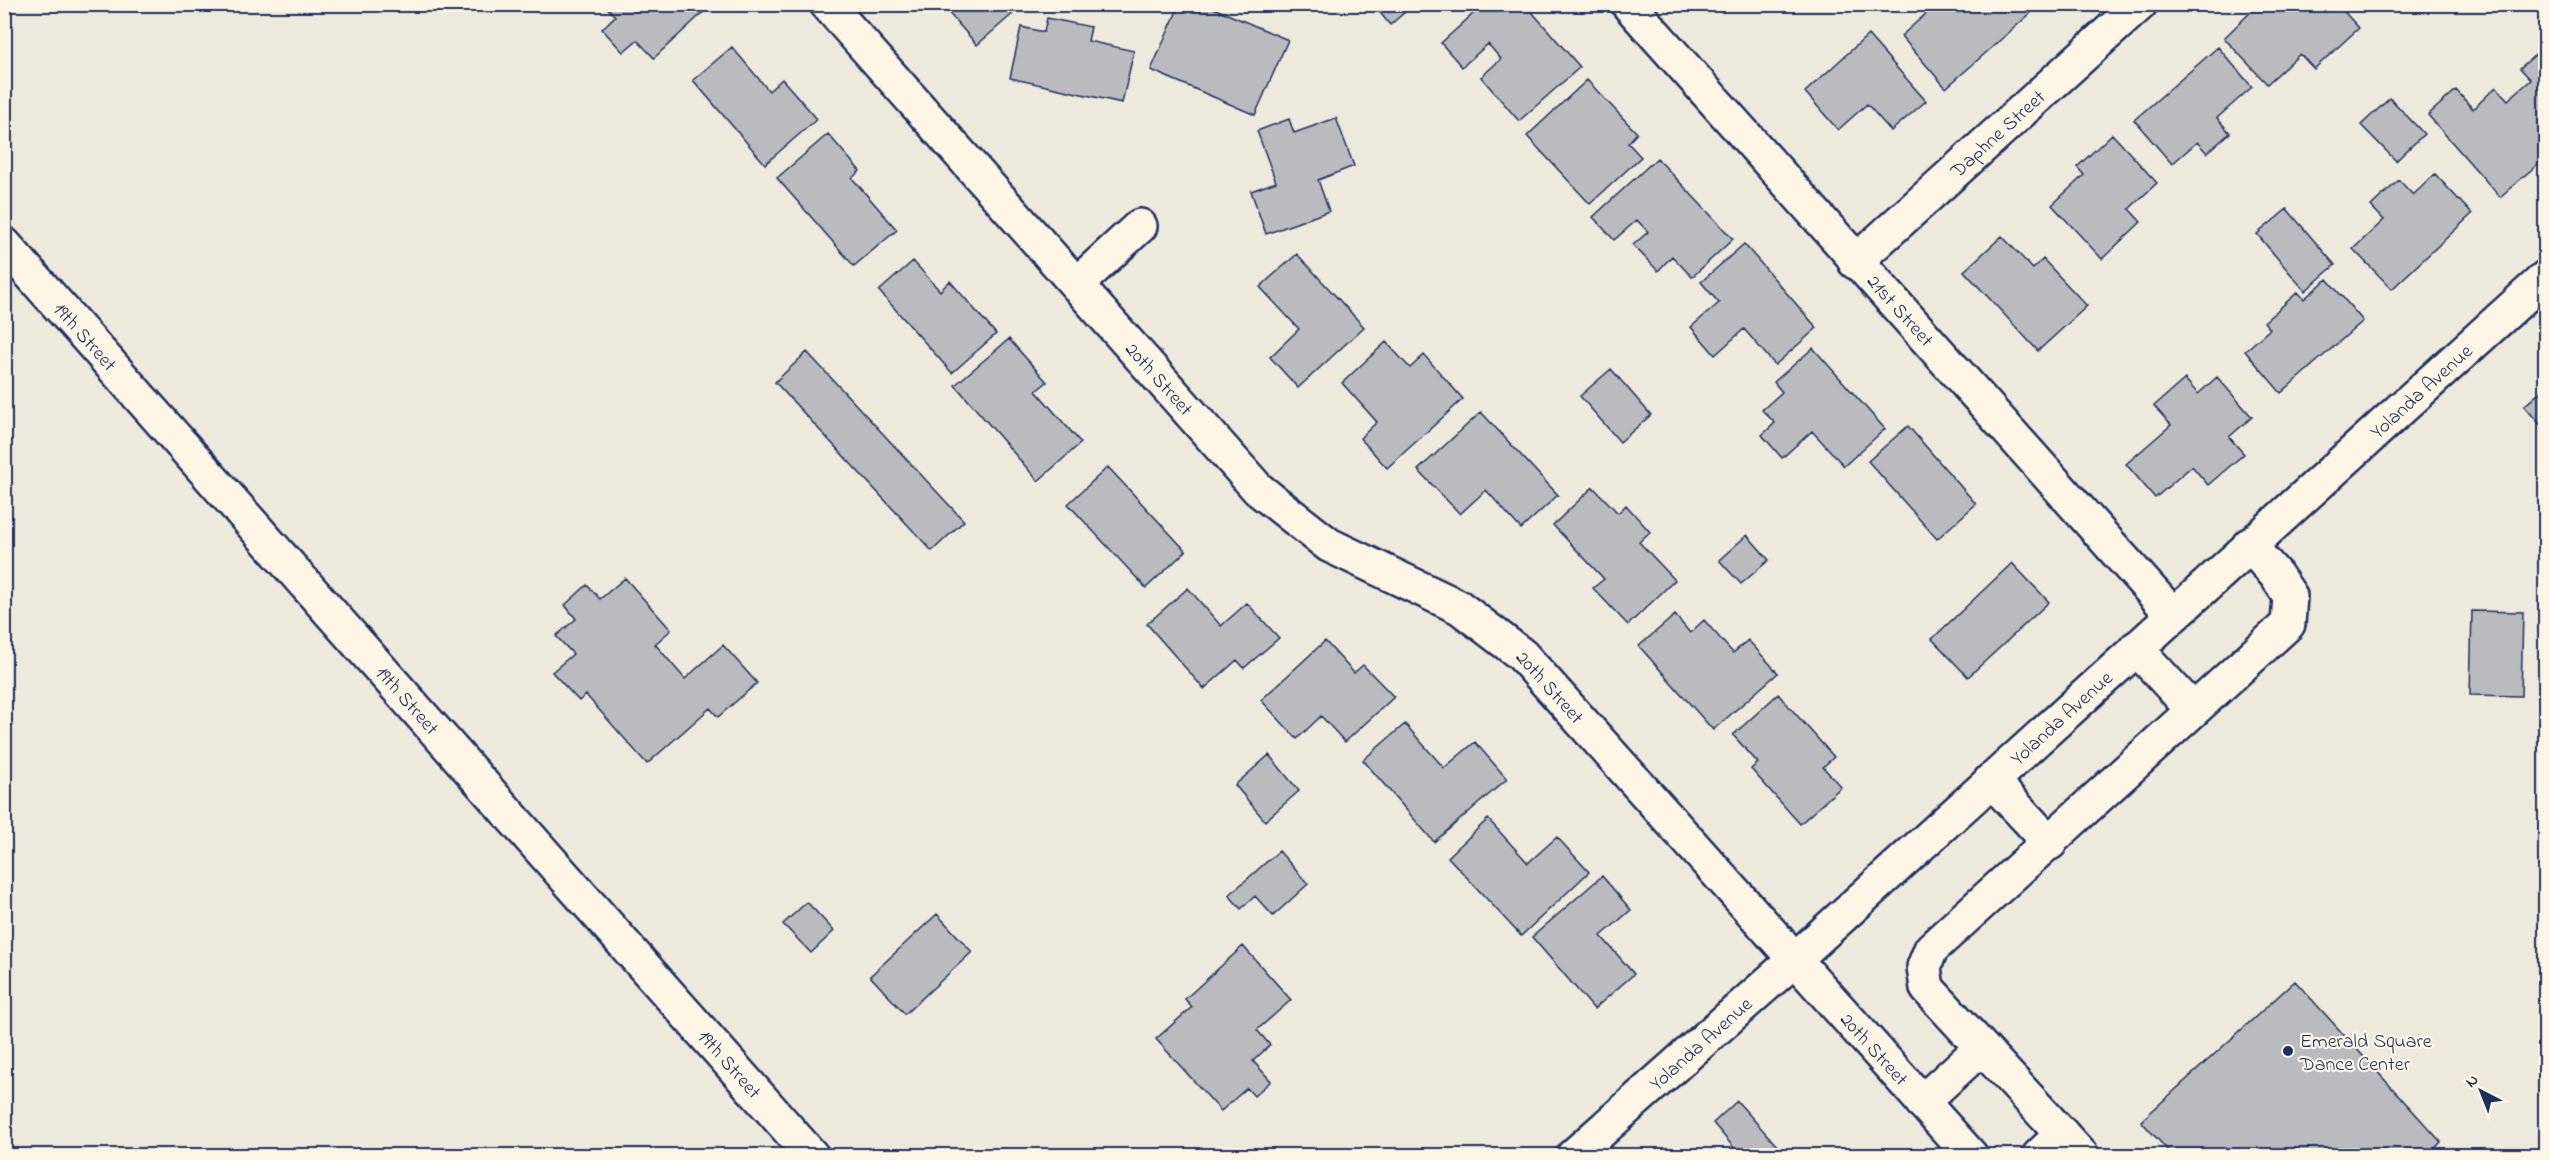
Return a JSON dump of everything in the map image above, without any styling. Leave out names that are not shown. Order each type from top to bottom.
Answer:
[{"type":"street","name":"20th Street","points":[[827,4],[1258,489],[1329,545],[1460,607],[1522,655],[1971,1155]]},
{"type":"street","name":"21st Street","points":[[1628,4],[1855,262],[2172,614]]},
{"type":"street","name":"Daphne Street","points":[[1855,262],[2140,4]]},
{"type":"street","points":[[1077,284],[1140,226]]},
{"type":"street","name":"19th Street","points":[[4,244],[812,1155]]},
{"type":"street","name":"Yolanda Avenue","points":[[1573,1155],[1794,960],[2172,614],[2546,277]]},
{"type":"street","points":[[2061,1148],[1981,1048],[1927,988],[1923,967],[1931,949],[2288,624],[2290,596],[2276,575],[2249,545]]},
{"type":"street","points":[[2136,648],[2193,710]]},
{"type":"street","points":[[1991,780],[2050,843]]},
{"type":"street","points":[[1922,1102],[1981,1048]]},
{"type":"building","points":[[604,4],[712,4],[654,58],[637,40],[623,52],[602,29],[615,16]]},
{"type":"building","points":[[957,4],[1024,4],[977,45],[948,12]]},
{"type":"building","points":[[1180,4],[1204,4],[1288,40],[1255,115],[1151,70]]},
{"type":"building","points":[[1373,4],[1414,4],[1390,25]]},
{"type":"building","points":[[1484,4],[1525,4],[1580,67],[1519,121],[1481,77],[1501,59],[1488,44],[1462,67],[1441,43]]},
{"type":"building","points":[[1923,4],[2023,4],[2031,13],[1946,88],[1901,36],[1929,11]]},
{"type":"building","points":[[2259,4],[2271,4],[2275,9],[2280,4],[2337,4],[2359,28],[2314,69],[2300,54],[2267,84],[2224,38]]},
{"type":"building","points":[[1047,18],[1091,27],[1088,41],[1134,51],[1122,103],[1010,78],[1021,27],[1044,32]]},
{"type":"building","points":[[1868,35],[1926,101],[1891,131],[1867,104],[1838,130],[1805,92]]},
{"type":"building","points":[[732,47],[769,91],[782,79],[817,119],[765,164],[693,80]]},
{"type":"building","points":[[2218,47],[2252,87],[2217,118],[2230,133],[2207,153],[2197,142],[2172,164],[2134,120]]},
{"type":"building","points":[[2543,48],[2546,52],[2546,157],[2500,197],[2428,115],[2456,90],[2473,109],[2496,87],[2508,100],[2531,80],[2520,68]]},
{"type":"building","points":[[1587,80],[1637,133],[1628,143],[1641,157],[1590,204],[1527,136]]},
{"type":"building","points":[[2390,98],[2424,134],[2396,161],[2361,125]]},
{"type":"building","points":[[1336,118],[1354,166],[1318,180],[1329,211],[1266,234],[1251,191],[1276,182],[1257,131],[1289,119],[1294,133]]},
{"type":"building","points":[[828,134],[860,171],[852,178],[897,230],[854,266],[777,178]]},
{"type":"building","points":[[2112,134],[2157,183],[2129,209],[2141,222],[2102,259],[2052,205],[2084,175],[2077,167]]},
{"type":"building","points":[[1657,158],[1733,239],[1692,277],[1672,256],[1658,271],[1633,245],[1648,232],[1637,220],[1614,240],[1593,217]]},
{"type":"building","points":[[2435,174],[2472,214],[2392,289],[2353,249],[2384,220],[2371,206],[2399,180],[2413,195]]},
{"type":"building","points":[[2287,209],[2335,265],[2305,291],[2257,234]]},
{"type":"building","points":[[2002,236],[2033,269],[2043,259],[2087,306],[2038,351],[1964,271]]},
{"type":"building","points":[[1744,244],[1817,328],[1775,365],[1744,329],[1715,355],[1691,327],[1719,303],[1701,282]]},
{"type":"building","points":[[1297,254],[1364,327],[1298,388],[1270,357],[1299,329],[1260,287]]},
{"type":"building","points":[[913,261],[940,291],[950,281],[996,334],[952,373],[879,291]]},
{"type":"building","points":[[2327,279],[2363,321],[2281,393],[2245,351],[2270,329],[2264,322],[2298,292],[2304,299]]},
{"type":"building","points":[[1009,339],[1047,382],[1036,391],[1081,443],[1038,481],[955,385]]},
{"type":"building","points":[[1386,342],[1410,368],[1424,355],[1463,399],[1387,468],[1360,438],[1377,422],[1342,383]]},
{"type":"building","points":[[1813,348],[1885,429],[1844,466],[1812,431],[1782,458],[1762,435],[1775,423],[1762,410],[1782,392],[1774,382]]},
{"type":"building","points":[[807,352],[964,521],[932,551],[775,382]]},
{"type":"building","points":[[1611,369],[1651,415],[1620,442],[1580,396]]},
{"type":"building","points":[[2217,377],[2252,417],[2229,437],[2244,454],[2208,485],[2192,466],[2155,498],[2126,464],[2171,425],[2154,406],[2185,379],[2198,394]]},
{"type":"building","points":[[2546,387],[2546,431],[2524,406]]},
{"type":"building","points":[[1481,412],[1558,495],[1521,529],[1486,490],[1460,514],[1418,470]]},
{"type":"building","points":[[1908,426],[1976,504],[1937,539],[1868,461]]},
{"type":"building","points":[[1108,467],[1186,551],[1146,588],[1068,504]]},
{"type":"building","points":[[1593,487],[1618,513],[1626,505],[1650,532],[1639,542],[1675,580],[1628,625],[1593,588],[1604,579],[1553,525]]},
{"type":"building","points":[[1747,535],[1769,560],[1741,584],[1719,560]]},
{"type":"building","points":[[2012,563],[2049,602],[1968,677],[1932,639]]},
{"type":"building","points":[[625,578],[671,630],[655,644],[685,679],[723,645],[757,683],[718,717],[710,708],[647,764],[586,695],[579,701],[552,672],[573,654],[556,636],[576,619],[565,605],[587,585],[600,599]]},
{"type":"building","points":[[1188,588],[1221,626],[1247,603],[1279,638],[1244,668],[1237,660],[1204,689],[1147,624]]},
{"type":"building","points":[[2472,611],[2523,612],[2521,696],[2470,695]]},
{"type":"building","points":[[1675,615],[1690,633],[1704,620],[1733,653],[1748,640],[1778,673],[1713,730],[1639,646]]},
{"type":"building","points":[[1325,641],[1354,673],[1363,665],[1394,697],[1345,742],[1321,716],[1297,739],[1261,700]]},
{"type":"building","points":[[1778,694],[1834,757],[1823,767],[1841,787],[1800,824],[1751,769],[1758,763],[1733,735]]},
{"type":"building","points":[[1405,724],[1444,768],[1475,742],[1507,779],[1434,842],[1363,760]]},
{"type":"building","points":[[1269,755],[1299,791],[1265,821],[1235,785]]},
{"type":"building","points":[[1488,819],[1528,863],[1557,837],[1589,872],[1521,936],[1448,857]]},
{"type":"building","points":[[1279,851],[1308,884],[1273,916],[1255,896],[1241,909],[1229,895]]},
{"type":"building","points":[[1602,876],[1631,910],[1601,936],[1634,974],[1594,1009],[1532,937]]},
{"type":"building","points":[[807,902],[834,931],[811,953],[783,924]]},
{"type":"building","points":[[937,914],[972,952],[905,1014],[870,976]]},
{"type":"building","points":[[1243,946],[1291,1000],[1257,1030],[1270,1045],[1253,1061],[1271,1081],[1254,1096],[1247,1088],[1221,1111],[1156,1039],[1192,1007],[1185,999]]},
{"type":"building","name":"Emerald Square Dance Center","points":[[2295,981],[2441,1142],[2427,1156],[2173,1156],[2141,1121]]},
{"type":"building","points":[[1737,1101],[1786,1156],[1741,1156],[1713,1123]]},
{"type":"place","name":"Emerald Square Dance Center","points":[[2288,1051]]}]
